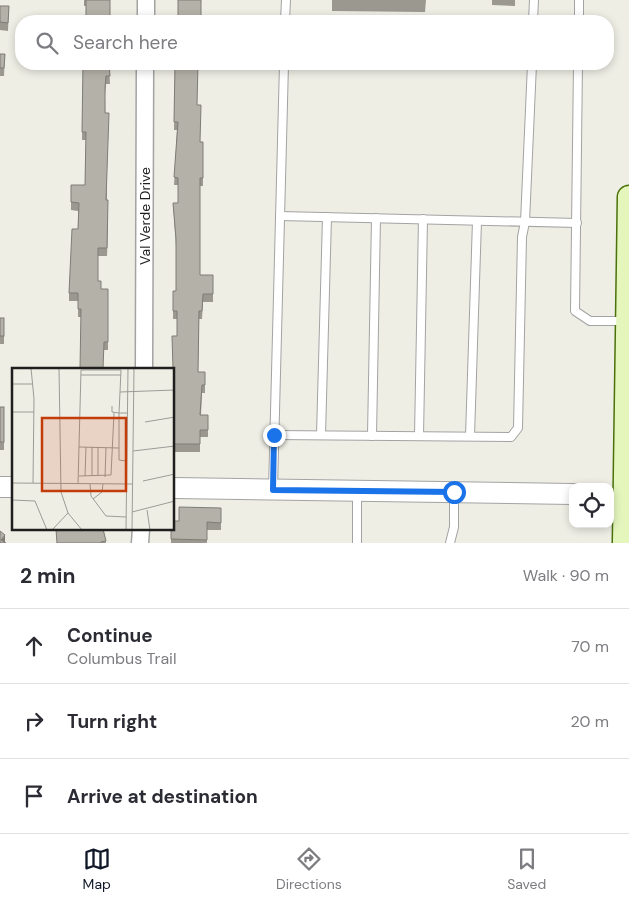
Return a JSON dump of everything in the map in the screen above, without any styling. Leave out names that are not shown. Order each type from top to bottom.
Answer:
[{"type":"main road","points":[[624,543],[621,495],[629,197]]},
{"type":"street","points":[[146,0],[146,15]]},
{"type":"street","name":"Val Verde Drive","points":[[144,368],[145,70]]},
{"type":"street","points":[[175,488],[569,494]]},
{"type":"street","points":[[140,543],[141,530]]},
{"type":"lane","points":[[285,15],[286,0]]},
{"type":"lane","points":[[533,15],[534,0]]},
{"type":"lane","points":[[579,0],[579,15]]},
{"type":"lane","points":[[273,490],[284,70]]},
{"type":"lane","points":[[274,435],[511,437],[518,428],[522,237],[532,70]]},
{"type":"lane","points":[[578,70],[576,311],[590,321],[626,321]]},
{"type":"lane","points":[[280,216],[577,223]]},
{"type":"lane","points":[[321,435],[327,217]]},
{"type":"lane","points":[[372,436],[376,218]]},
{"type":"lane","points":[[419,436],[423,220]]},
{"type":"lane","points":[[470,436],[477,220]]},
{"type":"lane","points":[[357,491],[357,543]]},
{"type":"lane","points":[[450,543],[454,527],[454,492]]},
{"type":"building","points":[[86,0],[110,0],[110,15],[86,15]]},
{"type":"building","points":[[178,0],[201,0],[201,15],[178,15]]},
{"type":"building","points":[[0,6],[9,6],[8,23],[0,22]]},
{"type":"building","points":[[0,54],[5,54],[4,68],[0,68]]},
{"type":"building","points":[[83,70],[110,70],[110,76],[106,76],[105,88],[105,113],[109,113],[106,200],[108,200],[107,248],[98,248],[98,281],[101,281],[101,289],[108,289],[108,342],[104,342],[103,368],[80,368],[81,309],[78,309],[78,293],[69,293],[72,229],[78,229],[79,203],[71,202],[71,185],[85,185],[86,132],[82,132]]},
{"type":"building","points":[[175,70],[198,70],[197,105],[201,105],[200,142],[203,142],[203,178],[200,178],[200,275],[213,275],[213,294],[203,294],[202,311],[199,311],[198,372],[205,372],[205,385],[202,385],[200,415],[208,415],[208,430],[200,430],[200,444],[175,444],[175,368],[173,368],[172,336],[177,336],[177,311],[173,311],[173,291],[176,291],[176,239],[173,203],[178,203],[178,178],[174,177],[178,122],[174,122]]},
{"type":"building","points":[[0,318],[4,318],[4,336],[0,336]]},
{"type":"building","points":[[0,407],[4,407],[4,442],[0,442]]},
{"type":"building","points":[[179,507],[221,508],[221,523],[207,522],[207,540],[171,539],[171,530],[175,530],[175,521],[179,521]]},
{"type":"building","points":[[56,530],[103,530],[106,541],[101,543],[57,543]]},
{"type":"building","points":[[0,531],[5,535],[1,540],[6,543],[0,543]]},
{"type":"route","points":[[274,435],[273,490],[454,492]]}]
